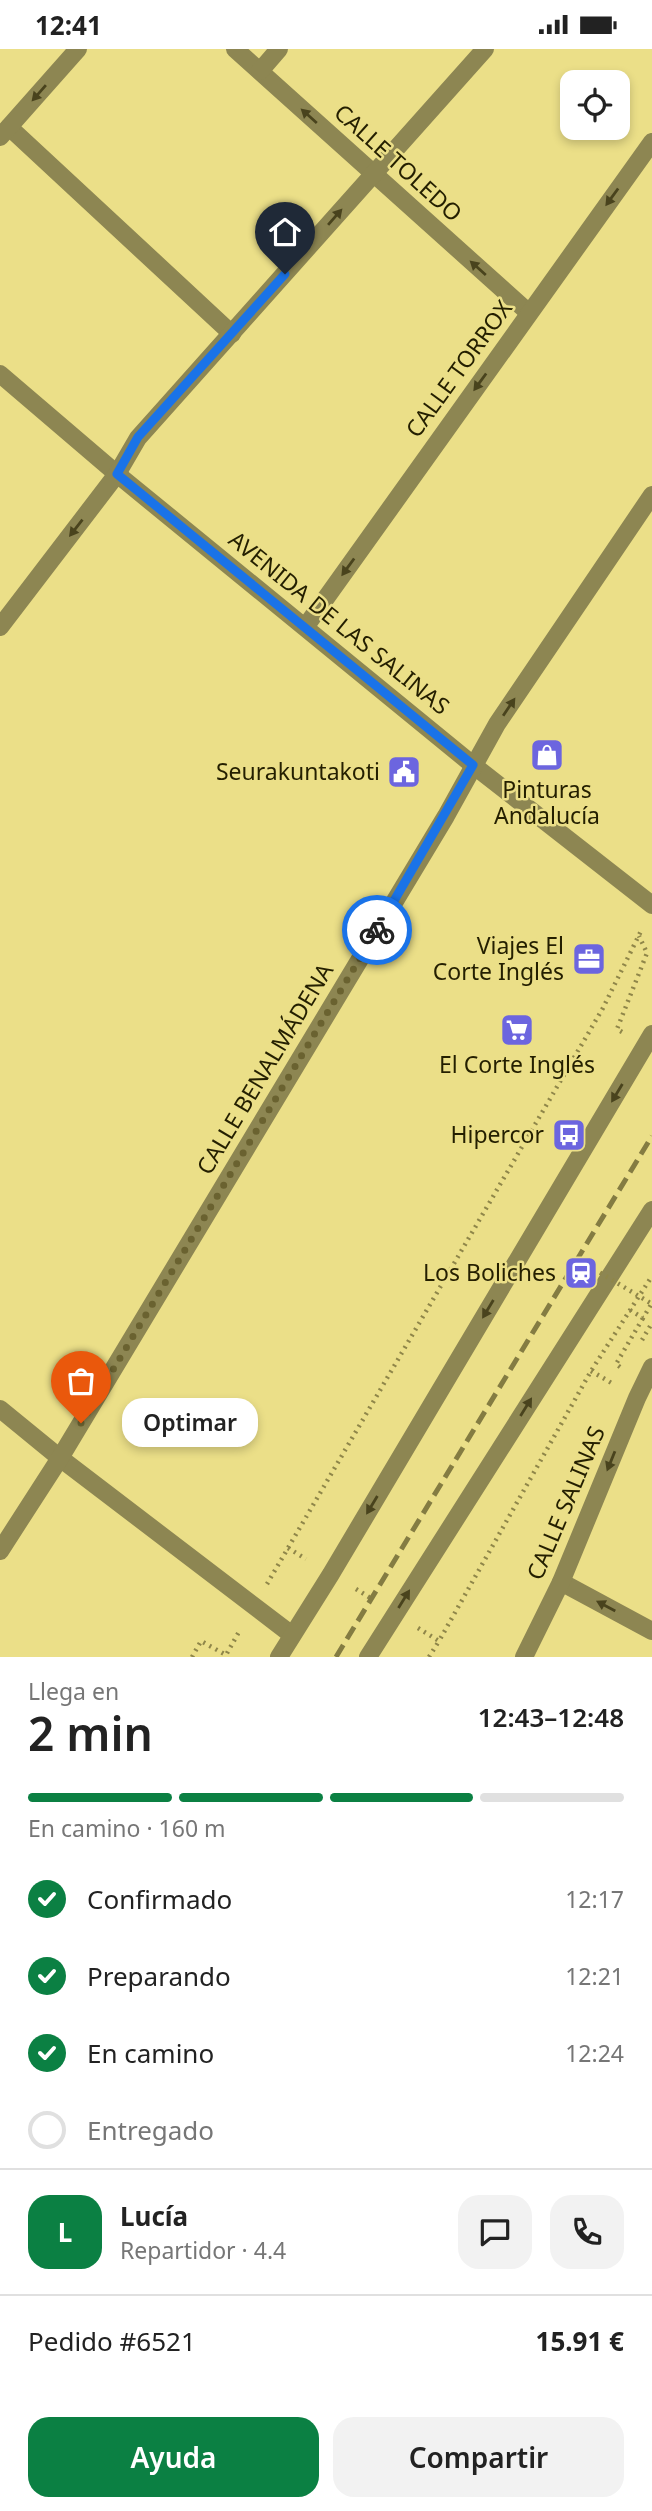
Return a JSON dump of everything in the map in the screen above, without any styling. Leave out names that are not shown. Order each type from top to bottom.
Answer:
[{"type":"street","points":[[78,49],[5,132],[232,334]]},
{"type":"street","name":"CALLE TOLEDO","points":[[235,49],[529,313]]},
{"type":"street","points":[[260,71],[279,49]]},
{"type":"street","points":[[0,627],[117,474],[138,437],[485,49]]},
{"type":"street","name":"CALLE TORROX","points":[[306,626],[652,142]]},
{"type":"street","name":"AVENIDA DE LAS SALINAS","points":[[0,373],[117,474],[473,765],[648,901]]},
{"type":"street","name":"CALLE BENALMÁDENA","points":[[0,1551],[60,1458],[446,816],[497,724],[652,495]]},
{"type":"street","points":[[279,1657],[649,1040]]},
{"type":"street","points":[[368,1657],[652,1209]]},
{"type":"street","name":"CALLE SALINAS","points":[[524,1657],[644,1403],[652,1367]]},
{"type":"street","points":[[0,1409],[292,1635]]},
{"type":"street","points":[[561,1582],[652,1631]]},
{"type":"path","points":[[648,901],[628,916],[647,953],[617,1029],[649,1040]]},
{"type":"path","points":[[192,1657],[201,1641],[227,1656],[603,1008],[643,926]]},
{"type":"path","points":[[594,1269],[652,1304],[643,1318],[630,1310]]},
{"type":"path","points":[[592,1371],[652,1276]]},
{"type":"path","points":[[429,1657],[439,1640]]},
{"type":"railway","points":[[336,1657],[652,1136]]},
{"type":"way so far","points":[[81,1423],[377,930]]},
{"type":"place","name":"Pinturas Andalucía","points":[[547,755]]},
{"type":"place","name":"Seurakuntakoti","points":[[404,772]]},
{"type":"place","name":"Viajes El Corte Inglés","points":[[589,959]]},
{"type":"place","name":"El Corte Inglés","points":[[517,1030]]},
{"type":"place","name":"Hipercor","points":[[569,1135]]},
{"type":"place","name":"Los Boliches","points":[[581,1273]]},
{"type":"place","name":"Optimar","points":[[81,1423]]},
{"type":"route","points":[[285,274],[138,437],[117,474],[473,765],[446,816],[377,930]]}]
